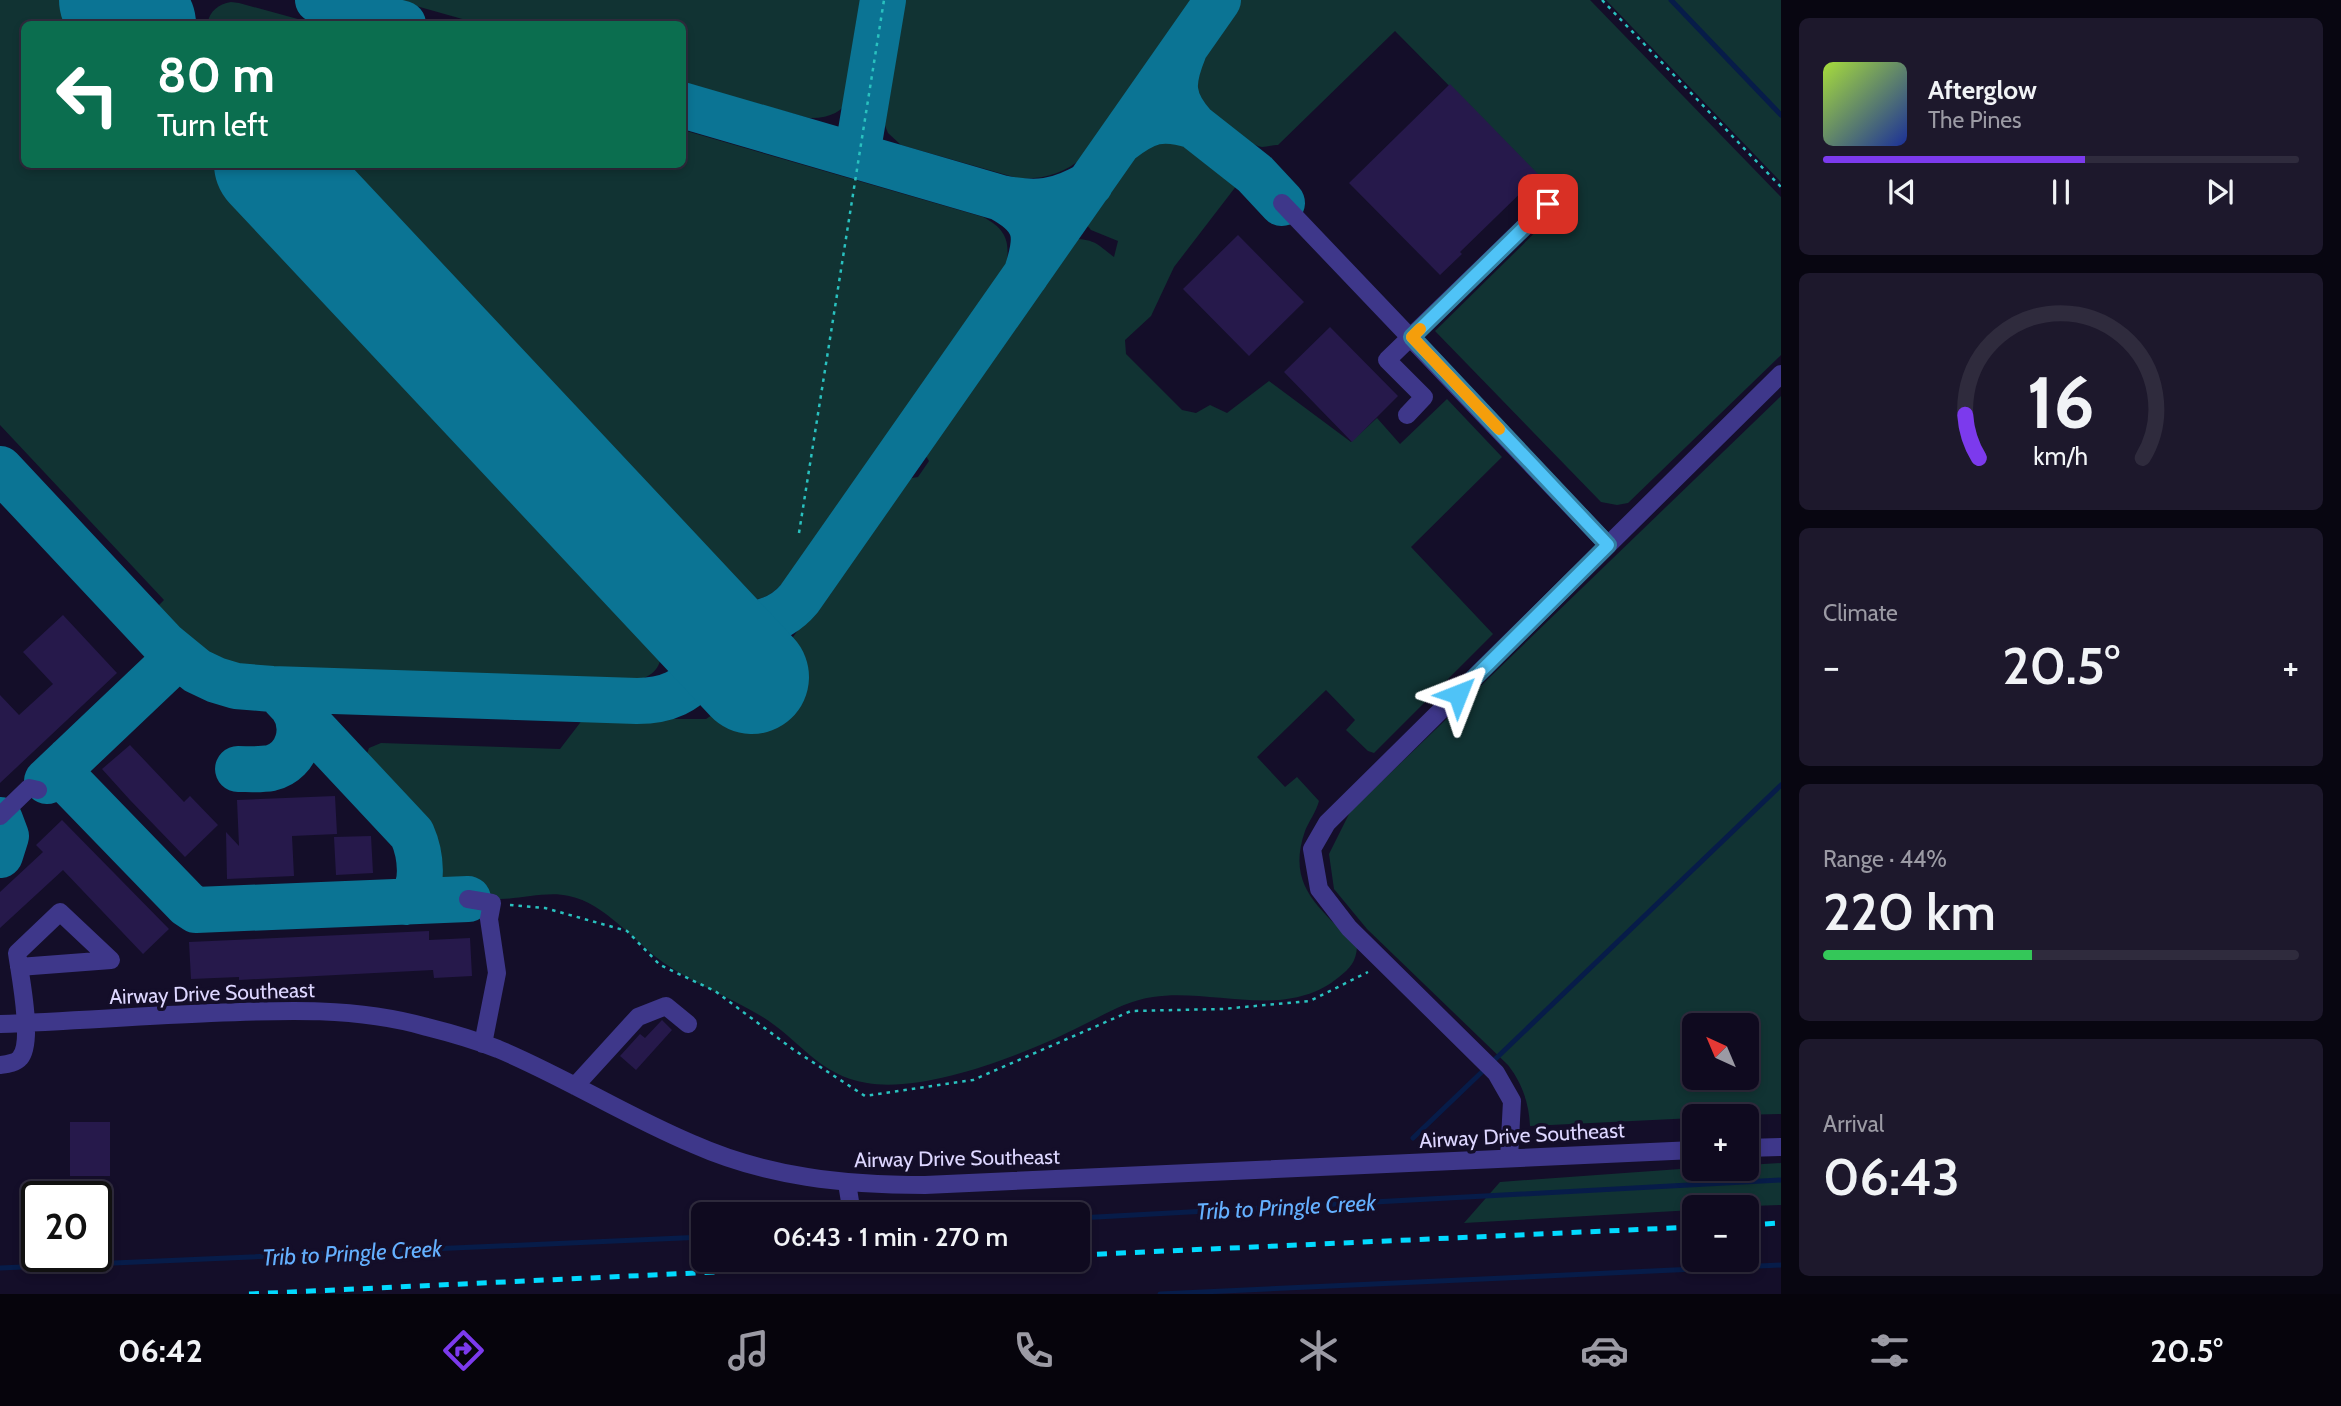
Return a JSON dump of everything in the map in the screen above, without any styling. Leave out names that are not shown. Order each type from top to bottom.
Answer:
[{"type":"street","points":[[1283,203],[1608,545]]},
{"type":"street","points":[[1407,415],[1424,397],[1387,360],[1548,204]]},
{"type":"street","points":[[1509,1158],[1512,1101],[1496,1073],[1349,928],[1319,889],[1312,849],[1326,824],[1781,374]]},
{"type":"street","points":[[0,816],[29,788],[38,790]]},
{"type":"street","points":[[467,899],[492,903],[489,919],[498,973],[483,1044]]},
{"type":"street","points":[[0,1065],[18,1060],[22,1056],[26,1041],[25,1023],[19,967],[18,953],[60,912],[111,960],[19,967]]},
{"type":"street","points":[[575,1086],[638,1017],[666,1006],[688,1024]]},
{"type":"street","name":"Airway Drive Southeast","points":[[0,1024],[264,1010],[315,1011],[398,1020],[483,1044],[656,1127],[728,1158],[799,1177],[847,1183],[925,1185],[1682,1151]]},
{"type":"street","points":[[1759,1148],[1781,1147]]},
{"type":"street","points":[[847,1183],[850,1202]]},
{"type":"path","points":[[799,533],[884,0]]},
{"type":"path","points":[[1602,0],[1781,187]]},
{"type":"path","points":[[492,903],[545,908],[626,931],[660,965],[715,991],[794,1051],[865,1096],[973,1080],[1131,1012],[1222,1009],[1310,1001],[1385,963]]},
{"type":"green space","points":[[0,0],[63,0],[83,21],[21,21],[21,168],[220,168],[654,629],[661,647],[659,663],[650,675],[631,681],[259,668],[225,661],[201,650],[180,632],[157,607],[164,600],[0,425]]},
{"type":"green space","points":[[395,0],[869,0],[856,79],[849,100],[834,113],[809,118],[686,84],[686,21],[469,21]]},
{"type":"green space","points":[[897,0],[1194,0],[1083,157],[1060,172],[1044,177],[1017,178],[901,145],[888,133],[880,113],[880,102]]},
{"type":"green space","points":[[1241,0],[1590,0],[1781,197],[1781,355],[1628,503],[1617,505],[1601,502],[1435,331],[1565,203],[1395,31],[1278,145],[1262,147],[1248,141],[1204,110],[1194,92],[1194,78],[1205,50]]},
{"type":"green space","points":[[1606,0],[1781,0],[1781,182]]},
{"type":"green space","points":[[239,3],[305,21],[208,21],[210,15],[222,4]]},
{"type":"green space","points":[[686,131],[983,217],[998,227],[1007,245],[1006,269],[792,572],[776,590],[761,598],[744,598],[723,588],[328,168],[686,168]]},
{"type":"green space","points":[[1166,138],[1186,145],[1237,185],[1174,267],[1151,316],[1125,340],[1126,354],[1182,410],[1196,413],[1210,405],[1227,413],[1269,381],[1351,442],[1377,418],[1400,444],[1447,399],[1502,457],[1411,547],[1493,634],[1374,753],[1368,751],[1346,730],[1355,720],[1326,690],[1257,757],[1285,787],[1297,777],[1319,801],[1305,831],[1300,851],[1300,868],[1304,883],[1320,909],[1357,947],[1354,961],[1346,971],[1318,990],[1296,997],[1249,1000],[1176,995],[1142,999],[1028,1050],[973,1070],[917,1082],[890,1085],[867,1083],[850,1079],[822,1065],[761,1016],[676,971],[595,906],[569,896],[552,894],[500,899],[475,890],[447,888],[432,882],[427,876],[427,859],[418,830],[401,805],[366,771],[365,759],[369,748],[381,743],[560,749],[583,719],[706,719],[715,713],[793,637],[906,479],[918,477],[929,461],[924,453],[1074,239],[1101,246],[1114,257],[1118,241],[1091,230],[1085,223],[1137,150],[1146,143]]},
{"type":"green space","points":[[1781,396],[1781,1114],[1759,1115],[1759,1104],[1682,1104],[1682,1119],[1530,1126],[1524,1094],[1508,1065],[1367,929],[1334,889],[1329,854],[1350,812]]},
{"type":"green space","points":[[1781,1163],[1781,1205],[1759,1206],[1759,1195],[1682,1195],[1682,1211],[1464,1223],[1500,1182],[1682,1169],[1682,1181],[1759,1181],[1759,1164]]},
{"type":"building","points":[[1450,84],[1539,175],[1440,275],[1349,183]]},
{"type":"building","points":[[1238,235],[1304,302],[1249,356],[1183,289]]},
{"type":"building","points":[[1330,327],[1398,396],[1352,442],[1284,372]]},
{"type":"building","points":[[63,615],[117,673],[0,783],[0,695],[19,715],[53,684],[23,652]]},
{"type":"building","points":[[130,745],[184,802],[190,796],[218,825],[185,857],[102,769]]},
{"type":"building","points":[[335,796],[337,834],[292,836],[294,876],[227,879],[226,832],[239,846],[237,800]]},
{"type":"building","points":[[62,820],[169,929],[143,954],[63,870],[0,928],[0,892],[43,852],[36,845]]},
{"type":"building","points":[[371,836],[373,873],[336,875],[334,837]]},
{"type":"building","points":[[429,931],[429,940],[470,938],[472,976],[434,978],[433,970],[239,980],[239,977],[191,979],[189,942]]},
{"type":"building","points":[[662,1020],[672,1030],[636,1070],[620,1056],[640,1034],[645,1038]]},
{"type":"building","points":[[70,1122],[110,1122],[110,1176],[70,1176]]},
{"type":"waterway","points":[[1671,0],[1781,115]]},
{"type":"waterway","points":[[1413,1138],[1781,785]]},
{"type":"waterway","name":"Trib to Pringle Creek","points":[[1090,1217],[1781,1180]]},
{"type":"waterway","name":"Trib to Pringle Creek","points":[[0,1268],[691,1238]]},
{"type":"waterway","name":"Trib to Pringle Creek","points":[[1160,1294],[1781,1265]]},
{"type":"taxiway","points":[[318,0],[392,21]]},
{"type":"taxiway","points":[[857,155],[883,0]]},
{"type":"taxiway","points":[[0,469],[164,644],[197,671],[216,680],[236,686],[272,689],[637,701],[666,697],[684,688],[697,674],[701,647],[698,619],[752,624],[777,617],[799,599],[1218,0]]},
{"type":"taxiway","points":[[1120,141],[1154,122],[1172,121],[1194,126],[1180,107],[1175,90],[1184,50]]},
{"type":"taxiway","points":[[686,106],[1001,198]]},
{"type":"taxiway","points":[[1194,126],[1255,174],[1282,203]]},
{"type":"taxiway","points":[[1026,275],[1033,249],[1033,230],[1023,213],[1001,198],[1047,201],[1068,195],[1090,184]]},
{"type":"taxiway","points":[[47,781],[167,667],[169,655],[164,644]]},
{"type":"taxiway","points":[[272,689],[280,693],[412,834],[420,870],[417,889],[406,902]]},
{"type":"taxiway","points":[[238,769],[271,768],[288,758],[298,742],[299,733],[297,714],[292,706]]},
{"type":"taxiway","points":[[69,760],[65,769],[67,780],[187,904],[196,910],[468,899]]},
{"type":"taxiway","points":[[0,820],[6,836],[0,855]]},
{"type":"runway","points":[[116,0],[136,21]]},
{"type":"runway","points":[[275,168],[752,677]]},
{"type":"railway","points":[[1759,1224],[1781,1223]]},
{"type":"railway","points":[[1090,1254],[1682,1228]]},
{"type":"railway","points":[[249,1294],[716,1272]]},
{"type":"slow traffic","points":[[1420,329],[1412,337],[1499,429]]},
{"type":"route","points":[[1458,694],[1608,545],[1412,337],[1548,204]]}]
